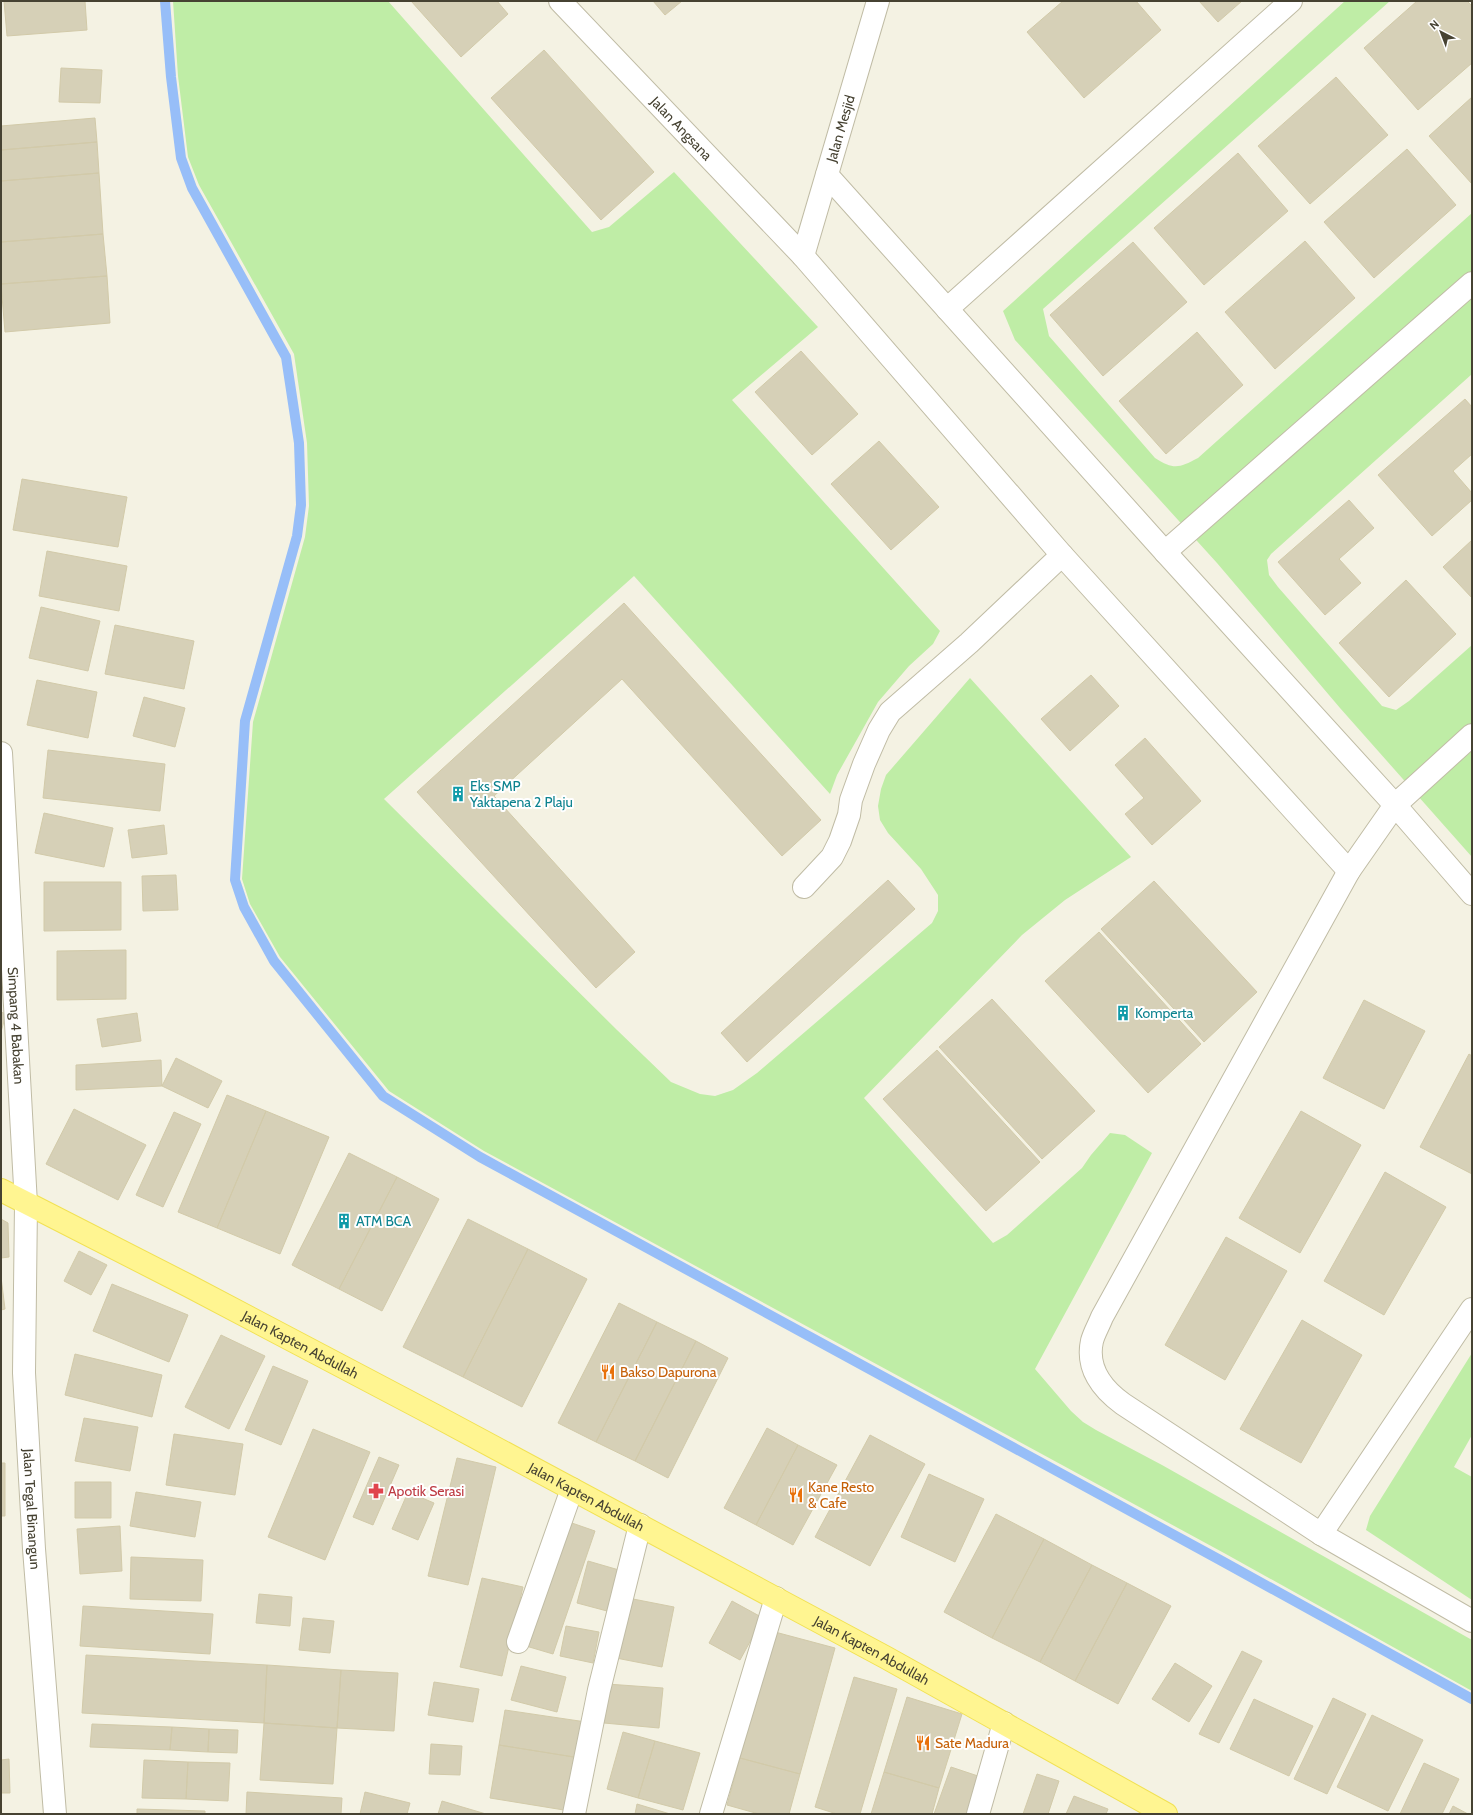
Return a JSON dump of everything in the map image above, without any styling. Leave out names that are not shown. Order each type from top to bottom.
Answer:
[{"type":"main road","name":"Jalan Kapten Abdullah","points":[[1,1190],[190,1286],[776,1598],[1160,1812]]},
{"type":"street","name":"Jalan Angsana","points":[[560,1],[803,256],[1062,555],[1349,871]]},
{"type":"street","name":"Jalan Mesjid","points":[[803,256],[878,1]]},
{"type":"street","points":[[947,309],[1291,1]]},
{"type":"street","points":[[826,175],[1395,805],[1472,894]]},
{"type":"street","points":[[1165,552],[1472,283]]},
{"type":"street","points":[[804,887],[832,857],[840,841],[849,815],[851,800],[864,764],[879,730],[890,712],[970,643],[1062,555]]},
{"type":"street","points":[[1472,736],[1395,805],[1349,871],[1102,1317],[1092,1340],[1091,1350],[1095,1374],[1111,1396],[1321,1534],[1472,1621]]},
{"type":"street","name":"Simpang 4 Babakan","points":[[1,752],[26,1204]]},
{"type":"street","name":"Jalan Tegal Binangun","points":[[26,1204],[24,1374],[34,1549],[55,1814]]},
{"type":"street","points":[[1321,1534],[1472,1309]]},
{"type":"street","points":[[518,1642],[572,1489]]},
{"type":"street","points":[[574,1814],[599,1690],[640,1526]]},
{"type":"street","points":[[711,1814],[776,1598]]},
{"type":"street","points":[[978,1814],[1004,1724]]},
{"type":"green space","points":[[173,1],[388,1],[592,232],[609,227],[674,172],[818,327],[732,400],[940,631],[933,644],[909,666],[878,702],[837,775],[830,794],[634,576],[384,799],[671,1082],[700,1094],[715,1096],[733,1090],[757,1073],[932,923],[938,911],[938,895],[921,869],[888,833],[880,820],[878,806],[881,789],[886,775],[970,678],[1131,857],[1065,900],[1022,935],[864,1098],[993,1243],[1007,1235],[1082,1168],[1110,1133],[1125,1135],[1152,1153],[1035,1369],[1071,1411],[1083,1422],[1472,1640],[1472,1691],[1224,1553],[484,1151],[389,1091],[280,957],[250,904],[242,879],[253,722],[305,537],[309,506],[307,443],[294,354],[199,185],[188,157],[178,76]]},
{"type":"green space","points":[[1345,1],[1390,1],[1043,309],[1049,336],[1155,458],[1172,466],[1181,466],[1198,458],[1472,213],[1472,374],[1271,554],[1267,560],[1269,575],[1278,587],[1382,706],[1396,710],[1409,701],[1472,645],[1472,857],[1340,708],[1217,563],[1015,340],[1003,311]]},
{"type":"green space","points":[[1472,1353],[1472,1435],[1454,1467],[1472,1477],[1472,1600],[1366,1530],[1370,1516]]},
{"type":"building","points":[[4,1],[85,1],[87,30],[7,36]]},
{"type":"building","points":[[411,1],[497,1],[508,14],[461,57]]},
{"type":"building","points":[[653,1],[682,1],[665,15]]},
{"type":"building","points":[[1063,1],[1136,1],[1161,30],[1084,98],[1027,32]]},
{"type":"building","points":[[1199,1],[1242,1],[1218,22]]},
{"type":"building","points":[[1417,1],[1467,1],[1472,6],[1472,63],[1418,110],[1364,48]]},
{"type":"building","points":[[544,50],[654,172],[601,220],[491,98]]},
{"type":"building","points":[[61,68],[102,70],[100,103],[59,102]]},
{"type":"building","points":[[1336,77],[1388,135],[1310,204],[1258,146]]},
{"type":"building","points":[[1472,97],[1472,184],[1429,136]]},
{"type":"building","points":[[95,118],[97,142],[1,150],[1,126]]},
{"type":"building","points":[[97,142],[99,173],[1,181],[1,150]]},
{"type":"building","points":[[1407,149],[1456,205],[1374,278],[1324,222]]},
{"type":"building","points":[[1238,153],[1288,211],[1204,285],[1154,228]]},
{"type":"building","points":[[99,173],[103,234],[1,242],[1,181]]},
{"type":"building","points":[[103,234],[107,276],[1,284],[1,242]]},
{"type":"building","points":[[1305,241],[1355,298],[1275,369],[1225,312]]},
{"type":"building","points":[[1133,242],[1187,302],[1103,376],[1050,315]]},
{"type":"building","points":[[107,276],[110,323],[5,332],[1,284]]},
{"type":"building","points":[[1197,332],[1243,385],[1166,454],[1119,401]]},
{"type":"building","points":[[801,351],[858,414],[812,455],[755,392]]},
{"type":"building","points":[[1465,399],[1472,407],[1472,454],[1453,471],[1472,493],[1472,500],[1432,536],[1378,475]]},
{"type":"building","points":[[879,441],[939,507],[891,550],[831,484]]},
{"type":"building","points":[[22,479],[127,497],[118,547],[13,530]]},
{"type":"building","points":[[1349,500],[1374,528],[1339,559],[1361,583],[1325,615],[1278,562]]},
{"type":"building","points":[[1472,540],[1472,598],[1443,567]]},
{"type":"building","points":[[47,551],[127,566],[119,611],[39,596]]},
{"type":"building","points":[[1406,580],[1456,634],[1389,697],[1339,643]]},
{"type":"building","name":"Eks SMP Yaktapena 2 Plaju","points":[[624,603],[821,820],[782,856],[622,679],[494,796],[635,952],[596,988],[417,792]]},
{"type":"building","points":[[41,607],[100,621],[88,671],[29,658]]},
{"type":"building","points":[[115,625],[194,641],[184,689],[105,674]]},
{"type":"building","points":[[1091,675],[1119,706],[1070,751],[1041,719]]},
{"type":"building","points":[[37,680],[97,692],[88,738],[27,725]]},
{"type":"building","points":[[144,697],[185,708],[175,747],[133,736]]},
{"type":"building","points":[[1145,738],[1201,801],[1152,845],[1125,814],[1144,798],[1115,765]]},
{"type":"building","points":[[48,750],[165,764],[160,811],[43,798]]},
{"type":"building","points":[[44,813],[113,828],[104,867],[35,853]]},
{"type":"building","points":[[164,825],[167,854],[132,858],[128,830]]},
{"type":"building","points":[[176,875],[178,910],[143,911],[142,876]]},
{"type":"building","points":[[888,880],[915,909],[747,1062],[721,1033]]},
{"type":"building","name":"Komperta","points":[[1154,881],[1257,992],[1204,1042],[1101,929]]},
{"type":"building","points":[[44,882],[121,882],[121,930],[44,931]]},
{"type":"building","name":"Komperta","points":[[1099,932],[1201,1044],[1148,1093],[1045,981]]},
{"type":"building","points":[[126,950],[126,999],[57,1000],[57,951]]},
{"type":"building","points":[[992,999],[1095,1111],[1042,1159],[939,1047]]},
{"type":"building","points":[[1364,1000],[1425,1031],[1384,1109],[1323,1078]]},
{"type":"building","points":[[1,1012],[6,1014],[1,1032]]},
{"type":"building","points":[[137,1013],[141,1041],[102,1047],[97,1019]]},
{"type":"building","points":[[937,1050],[1040,1162],[986,1211],[883,1099]]},
{"type":"building","points":[[1469,1054],[1472,1056],[1472,1174],[1420,1147]]},
{"type":"building","points":[[176,1058],[222,1081],[208,1108],[162,1086]]},
{"type":"building","points":[[161,1060],[162,1086],[76,1090],[76,1065]]},
{"type":"building","points":[[227,1095],[266,1111],[217,1228],[178,1212]]},
{"type":"building","points":[[74,1109],[146,1145],[118,1200],[46,1164]]},
{"type":"building","points":[[266,1111],[329,1137],[280,1254],[217,1228]]},
{"type":"building","points":[[1301,1111],[1361,1145],[1300,1253],[1239,1218]]},
{"type":"building","points":[[174,1112],[201,1124],[163,1207],[136,1195]]},
{"type":"building","name":"ATM BCA","points":[[349,1153],[397,1177],[339,1289],[292,1265]]},
{"type":"building","points":[[1385,1172],[1446,1207],[1384,1315],[1324,1281]]},
{"type":"building","points":[[397,1177],[439,1199],[382,1311],[339,1289]]},
{"type":"building","points":[[1,1219],[8,1223],[9,1257],[1,1258]]},
{"type":"building","points":[[468,1219],[528,1249],[463,1377],[403,1347]]},
{"type":"building","points":[[1226,1237],[1287,1271],[1225,1380],[1165,1345]]},
{"type":"building","points":[[528,1249],[587,1279],[522,1407],[463,1377]]},
{"type":"building","points":[[79,1251],[107,1265],[91,1295],[64,1281]]},
{"type":"building","points":[[1,1277],[5,1309],[1,1310]]},
{"type":"building","points":[[112,1284],[188,1315],[169,1362],[93,1331]]},
{"type":"building","name":"Bakso Dapurona","points":[[619,1303],[657,1322],[596,1442],[558,1423]]},
{"type":"building","points":[[1302,1320],[1362,1355],[1301,1463],[1240,1429]]},
{"type":"building","points":[[657,1322],[696,1341],[635,1461],[596,1442]]},
{"type":"building","points":[[221,1335],[265,1356],[229,1429],[185,1407]]},
{"type":"building","points":[[696,1341],[728,1358],[668,1478],[635,1461]]},
{"type":"building","points":[[75,1354],[162,1375],[152,1417],[65,1395]]},
{"type":"building","points":[[273,1366],[308,1381],[281,1445],[245,1430]]},
{"type":"building","points":[[84,1418],[138,1427],[130,1471],[75,1461]]},
{"type":"building","points":[[767,1428],[798,1445],[756,1525],[724,1508]]},
{"type":"building","points":[[313,1429],[370,1452],[325,1560],[268,1537]]},
{"type":"building","points":[[174,1434],[243,1444],[235,1495],[166,1485]]},
{"type":"building","points":[[870,1435],[925,1464],[870,1566],[815,1537]]},
{"type":"building","name":"Kane Resto & Cafe","points":[[798,1445],[837,1465],[793,1545],[756,1525]]},
{"type":"building","name":"Apotik Serasi","points":[[379,1457],[399,1465],[373,1525],[353,1517]]},
{"type":"building","points":[[457,1458],[496,1467],[468,1585],[428,1576]]},
{"type":"building","points":[[1,1463],[5,1463],[5,1516],[1,1516]]},
{"type":"building","points":[[929,1474],[984,1499],[955,1562],[901,1537]]},
{"type":"building","points":[[75,1482],[111,1482],[111,1518],[75,1518]]},
{"type":"building","points":[[136,1492],[201,1502],[195,1537],[130,1526]]},
{"type":"building","points":[[408,1492],[434,1503],[418,1540],[392,1529]]},
{"type":"building","points":[[996,1514],[1044,1539],[992,1638],[944,1612]]},
{"type":"building","points":[[569,1522],[595,1531],[553,1654],[526,1646]]},
{"type":"building","points":[[120,1526],[122,1571],[80,1574],[77,1529]]},
{"type":"building","points":[[1044,1539],[1092,1565],[1040,1662],[992,1638]]},
{"type":"building","points":[[131,1557],[203,1560],[201,1601],[130,1599]]},
{"type":"building","points":[[588,1561],[619,1570],[607,1611],[577,1603]]},
{"type":"building","points":[[1092,1565],[1127,1583],[1075,1681],[1040,1662]]},
{"type":"building","points":[[482,1578],[523,1587],[502,1676],[460,1667]]},
{"type":"building","points":[[1127,1583],[1171,1606],[1118,1704],[1075,1681]]},
{"type":"building","points":[[259,1594],[292,1597],[290,1626],[256,1623]]},
{"type":"building","points":[[628,1598],[674,1607],[662,1667],[616,1658]]},
{"type":"building","points":[[732,1601],[763,1618],[740,1660],[709,1643]]},
{"type":"building","points":[[83,1606],[213,1614],[210,1654],[80,1646]]},
{"type":"building","points":[[303,1618],[334,1621],[330,1653],[299,1650]]},
{"type":"building","points":[[566,1626],[599,1632],[593,1663],[560,1656]]},
{"type":"building","points":[[775,1632],[835,1648],[800,1774],[740,1758]]},
{"type":"building","points":[[1242,1651],[1262,1661],[1219,1743],[1199,1734]]},
{"type":"building","points":[[86,1655],[267,1665],[264,1723],[82,1713]]},
{"type":"building","points":[[1175,1663],[1212,1686],[1189,1722],[1152,1699]]},
{"type":"building","points":[[267,1665],[341,1670],[337,1728],[264,1723]]},
{"type":"building","points":[[521,1666],[566,1677],[557,1712],[511,1700]]},
{"type":"building","points":[[341,1670],[398,1673],[394,1731],[337,1728]]},
{"type":"building","points":[[854,1677],[897,1689],[860,1814],[837,1814],[815,1807]]},
{"type":"building","points":[[434,1682],[479,1689],[473,1722],[428,1715]]},
{"type":"building","points":[[607,1684],[663,1688],[659,1728],[604,1723]]},
{"type":"building","name":"Sate Madura","points":[[907,1697],[962,1714],[939,1788],[884,1772]]},
{"type":"building","points":[[1333,1698],[1366,1714],[1327,1794],[1294,1779]]},
{"type":"building","points":[[1254,1699],[1313,1726],[1289,1776],[1230,1749]]},
{"type":"building","points":[[505,1710],[586,1722],[580,1758],[499,1745]]},
{"type":"building","points":[[1372,1715],[1423,1740],[1388,1811],[1337,1787]]},
{"type":"building","points":[[264,1723],[337,1728],[333,1784],[260,1780]]},
{"type":"building","points":[[92,1724],[172,1727],[170,1750],[90,1747]]},
{"type":"building","points":[[172,1727],[209,1729],[208,1752],[170,1750]]},
{"type":"building","points":[[209,1729],[238,1730],[237,1753],[208,1752]]},
{"type":"building","points":[[623,1732],[655,1741],[638,1798],[607,1789]]},
{"type":"building","points":[[655,1741],[700,1753],[683,1810],[638,1798]]},
{"type":"building","points":[[431,1744],[462,1746],[460,1775],[429,1774]]},
{"type":"building","points":[[499,1745],[580,1758],[570,1811],[490,1798]]},
{"type":"building","points":[[740,1758],[800,1774],[789,1814],[759,1814],[727,1805]]},
{"type":"building","points":[[9,1759],[10,1793],[1,1793],[1,1760]]},
{"type":"building","points":[[144,1760],[188,1762],[186,1799],[142,1798]]},
{"type":"building","points":[[188,1762],[230,1763],[228,1801],[186,1799]]},
{"type":"building","points":[[1424,1763],[1459,1779],[1442,1814],[1400,1814]]},
{"type":"building","points":[[951,1767],[987,1779],[975,1814],[934,1814]]},
{"type":"building","points":[[884,1772],[939,1788],[932,1814],[871,1814]]},
{"type":"building","points":[[1037,1774],[1059,1781],[1048,1814],[1023,1814]]},
{"type":"building","points":[[247,1792],[342,1798],[341,1814],[246,1814]]},
{"type":"building","points":[[365,1792],[410,1803],[407,1814],[360,1814]]},
{"type":"building","points":[[1074,1796],[1108,1809],[1106,1814],[1066,1814]]},
{"type":"building","points":[[442,1801],[486,1814],[438,1814]]},
{"type":"building","points":[[637,1804],[670,1814],[635,1814]]},
{"type":"building","points":[[1453,1806],[1468,1814],[1449,1814]]},
{"type":"building","points":[[137,1809],[205,1811],[205,1814],[137,1814]]},
{"type":"waterway","points":[[165,1],[171,77],[181,158],[192,188],[286,357],[299,443],[301,505],[297,536],[245,721],[235,880],[244,907],[274,961],[383,1096],[480,1157],[1472,1699]]},
{"type":"place","name":"Eks SMP Yaktapena 2 Plaju","points":[[458,794]]},
{"type":"place","name":"Komperta","points":[[1123,1013]]},
{"type":"place","name":"ATM BCA","points":[[344,1221]]},
{"type":"place","name":"Bakso Dapurona","points":[[608,1372]]},
{"type":"place","name":"Apotik Serasi","points":[[376,1491]]},
{"type":"place","name":"Kane Resto & Cafe","points":[[796,1495]]},
{"type":"place","name":"Sate Madura","points":[[923,1743]]}]
